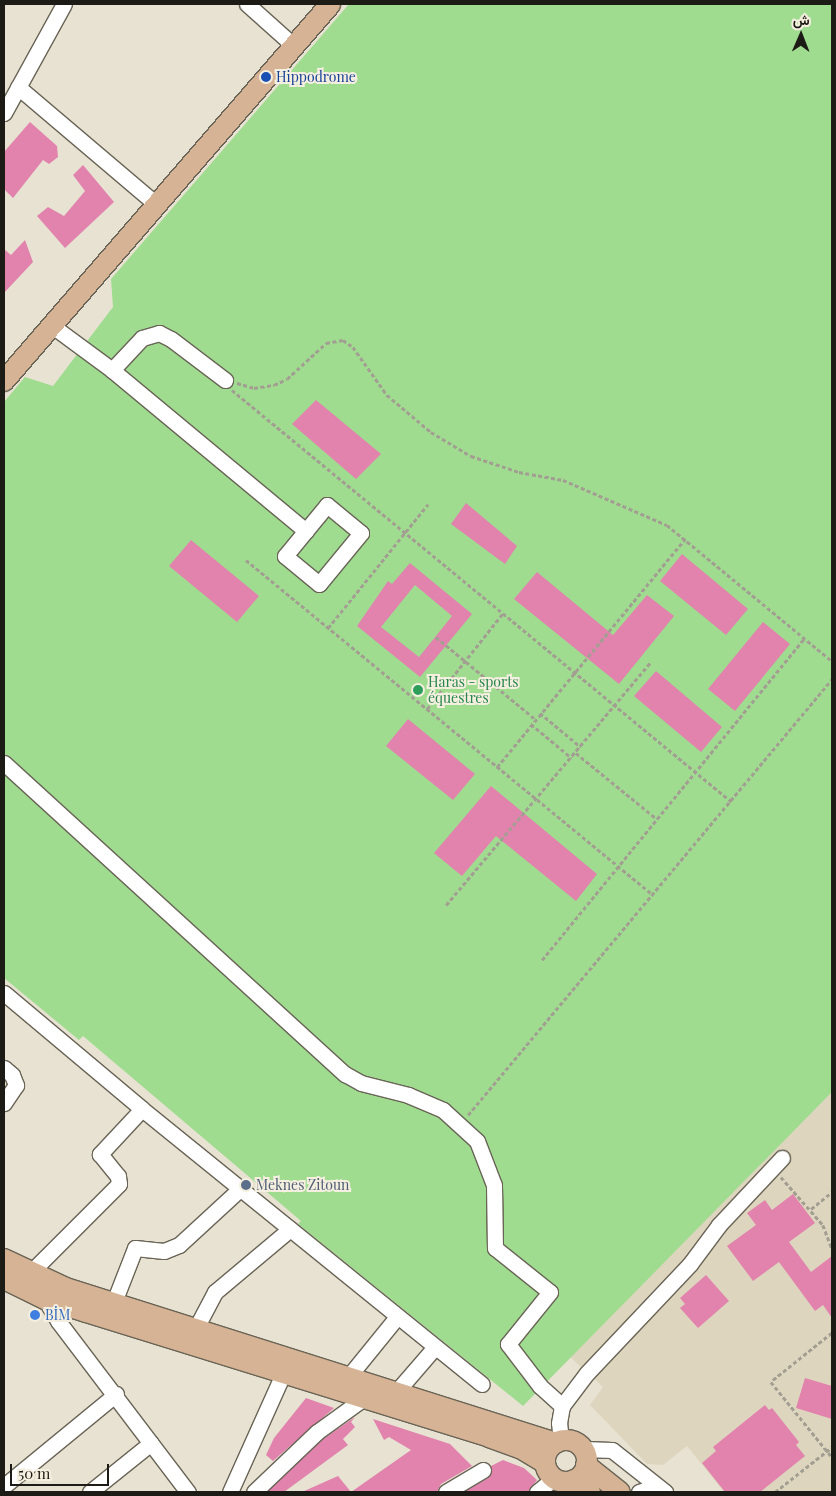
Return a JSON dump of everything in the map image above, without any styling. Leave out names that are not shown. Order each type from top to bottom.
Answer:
[{"type":"main road","points":[[4,381],[330,4]]},
{"type":"main road","points":[[4,1259],[37,1277],[196,1328],[364,1398],[520,1448],[564,1482],[581,1465]]},
{"type":"main road","points":[[4,1279],[45,1299],[287,1365],[349,1376],[559,1442],[573,1442],[590,1492]]},
{"type":"main road","points":[[549,1471],[547,1451],[559,1442]]},
{"type":"main road","points":[[581,1465],[620,1492]]},
{"type":"street","points":[[4,113],[64,4]]},
{"type":"street","points":[[247,4],[294,46]]},
{"type":"street","points":[[18,87],[156,203]]},
{"type":"street","points":[[52,325],[112,370],[306,531]]},
{"type":"street","points":[[112,370],[142,338],[159,334],[171,339],[225,380]]},
{"type":"street","points":[[326,505],[361,533],[320,584],[285,556],[306,531],[326,505]]},
{"type":"street","points":[[4,763],[344,1074],[361,1083],[425,1101],[461,1123],[477,1141],[494,1185],[497,1218],[495,1248],[550,1292],[508,1344],[540,1386],[562,1406]]},
{"type":"street","points":[[4,993],[142,1109],[435,1348],[482,1384]]},
{"type":"street","points":[[4,1068],[12,1075],[16,1084],[4,1103]]},
{"type":"street","points":[[142,1109],[100,1154],[118,1176],[119,1184],[38,1263],[37,1277],[45,1299],[58,1321],[116,1394],[185,1491]]},
{"type":"street","points":[[559,1442],[559,1423],[562,1406],[587,1373],[690,1264],[719,1225],[778,1163]]},
{"type":"street","points":[[114,1302],[135,1248],[164,1251],[179,1246],[240,1189]]},
{"type":"street","points":[[196,1328],[215,1292],[290,1229]]},
{"type":"street","points":[[349,1376],[397,1316]]},
{"type":"street","points":[[397,1391],[435,1348]]},
{"type":"street","points":[[230,1492],[287,1365]]},
{"type":"street","points":[[8,1492],[4,1488],[116,1394]]},
{"type":"street","points":[[254,1492],[317,1432],[364,1398]]},
{"type":"street","points":[[90,1492],[151,1443]]},
{"type":"street","points":[[581,1465],[612,1450],[661,1489]]},
{"type":"street","points":[[446,1492],[483,1470]]},
{"type":"street","points":[[537,1492],[549,1471]]},
{"type":"street","points":[[639,1492],[661,1489]]},
{"type":"path","points":[[225,380],[254,388],[274,385],[287,379],[326,343],[344,340],[353,347],[387,395],[450,444],[510,470],[582,487],[667,524],[832,661]]},
{"type":"path","points":[[225,380],[230,388],[732,802]]},
{"type":"path","points":[[328,628],[428,504]]},
{"type":"path","points":[[497,767],[573,672],[685,539]]},
{"type":"path","points":[[246,560],[652,895]]},
{"type":"path","points":[[427,709],[503,613]]},
{"type":"path","points":[[436,637],[535,719]]},
{"type":"path","points":[[542,960],[805,638]]},
{"type":"path","points":[[446,905],[537,800],[650,663]]},
{"type":"path","points":[[461,1123],[732,802],[832,679]]},
{"type":"path","points":[[540,713],[581,747]]},
{"type":"path","points":[[531,724],[572,758]]},
{"type":"path","points":[[576,753],[657,819]]},
{"type":"path","points":[[778,1163],[823,1225],[832,1248]]},
{"type":"path","points":[[811,1209],[832,1192]]},
{"type":"path","points":[[832,1333],[771,1382],[832,1457]]},
{"type":"path","points":[[774,1492],[832,1447]]},
{"type":"shaded area","points":[[832,1092],[832,1492],[724,1492],[687,1446],[663,1465],[647,1464],[590,1405],[603,1387],[570,1357]]},
{"type":"green space","name":"Haras - sports équestres","points":[[349,4],[832,4],[832,1092],[523,1406],[298,1224],[301,1221],[83,1036],[79,1040],[4,978],[4,402],[25,377],[53,386],[113,307],[111,279]]},
{"type":"building","points":[[30,122],[57,146],[58,157],[49,164],[43,160],[13,198],[4,189],[4,152]]},
{"type":"building","points":[[83,165],[114,202],[65,248],[37,216],[48,207],[64,216],[85,191],[73,175]]},
{"type":"building","points":[[25,240],[33,262],[4,293],[4,249],[11,255]]},
{"type":"building","points":[[316,400],[381,454],[356,479],[292,424]]},
{"type":"building","points":[[466,503],[517,546],[505,564],[451,524]]},
{"type":"building","points":[[191,540],[259,596],[237,622],[169,566]]},
{"type":"building","points":[[682,554],[748,609],[726,635],[660,581]]},
{"type":"building","points":[[410,563],[472,614],[420,677],[357,626],[388,581],[392,584]],"holes":[[[415,585],[452,616],[419,657],[381,627]]]},
{"type":"building","points":[[537,572],[613,635],[647,595],[674,616],[619,684],[514,599]]},
{"type":"building","points":[[763,622],[790,644],[735,711],[708,689]]},
{"type":"building","points":[[656,671],[722,727],[701,752],[634,696]]},
{"type":"building","points":[[408,719],[475,774],[453,800],[386,746]]},
{"type":"building","points":[[491,786],[597,874],[576,901],[496,836],[462,876],[434,853]]},
{"type":"building","points":[[793,1194],[815,1223],[789,1242],[811,1272],[832,1256],[832,1318],[823,1305],[815,1311],[779,1262],[753,1281],[727,1246],[756,1225],[747,1213],[765,1200],[772,1210]]},
{"type":"building","points":[[706,1275],[729,1301],[698,1328],[680,1308],[685,1304],[680,1298]]},
{"type":"building","points":[[805,1378],[832,1386],[832,1419],[796,1408]]},
{"type":"building","points":[[306,1398],[334,1408],[273,1461],[266,1455],[274,1438]]},
{"type":"building","points":[[765,1405],[769,1410],[772,1408],[799,1442],[796,1445],[805,1456],[760,1492],[725,1492],[702,1463],[716,1451],[713,1447]]},
{"type":"building","points":[[355,1417],[351,1422],[355,1427],[343,1439],[348,1445],[284,1492],[267,1492],[323,1439]]},
{"type":"building","points":[[373,1419],[450,1444],[472,1466],[441,1484],[437,1492],[351,1492],[411,1450],[389,1437],[384,1440]]},
{"type":"building","points":[[503,1460],[524,1468],[537,1480],[528,1492],[464,1492],[488,1478],[491,1466]]},
{"type":"building","points":[[338,1476],[351,1492],[302,1492]]},
{"type":"place","name":"Hippodrome","points":[[266,77]]},
{"type":"place","name":"Haras - sports équestres","points":[[418,690]]},
{"type":"place","name":"Meknes Zitoun","points":[[246,1185]]},
{"type":"place","name":"BİM","points":[[35,1315]]}]
